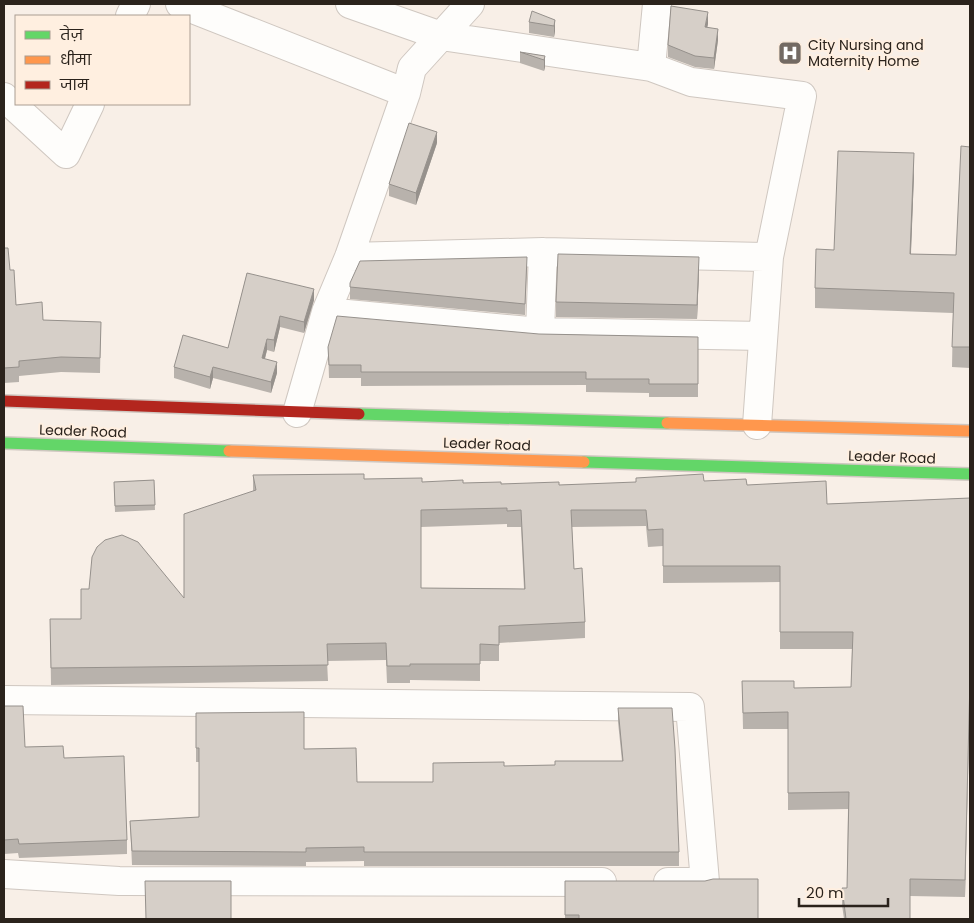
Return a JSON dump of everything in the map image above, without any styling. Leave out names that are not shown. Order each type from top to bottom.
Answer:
[{"type":"main road","name":"Leader Road","points":[[4,401],[297,413],[970,431]]},
{"type":"main road","name":"Leader Road","points":[[4,443],[326,455],[970,474]]},
{"type":"street","points":[[180,4],[406,93]]},
{"type":"street","points":[[350,4],[441,36],[651,67],[691,82],[802,96],[769,257],[757,425]]},
{"type":"street","points":[[297,413],[326,312],[349,257],[406,93],[412,68],[470,4]]},
{"type":"street","points":[[651,67],[657,4]]},
{"type":"street","points":[[4,97],[66,154],[90,105]]},
{"type":"street","points":[[349,257],[543,252],[769,257]]},
{"type":"street","points":[[540,332],[543,252]]},
{"type":"street","points":[[326,312],[540,332],[763,336]]},
{"type":"street","points":[[4,700],[690,707],[704,882],[119,881],[4,874]]},
{"type":"building","points":[[671,6],[708,12],[705,27],[718,29],[714,58],[695,56],[668,45]]},
{"type":"building","points":[[532,11],[555,20],[554,26],[529,22]]},
{"type":"building","points":[[520,52],[545,56],[544,60]]},
{"type":"building","points":[[409,123],[437,132],[416,193],[389,184]]},
{"type":"building","points":[[961,146],[970,147],[970,347],[952,347],[954,293],[815,288],[816,249],[834,250],[838,151],[914,153],[910,254],[956,255]]},
{"type":"building","points":[[4,248],[8,248],[10,270],[14,270],[16,305],[42,302],[43,320],[101,322],[100,358],[61,357],[19,361],[19,367],[4,368]]},
{"type":"building","points":[[558,254],[699,257],[697,305],[556,302]]},
{"type":"building","points":[[527,257],[525,304],[350,287],[360,261]]},
{"type":"building","points":[[247,273],[314,289],[304,322],[280,316],[274,340],[267,339],[262,358],[277,362],[271,382],[213,367],[210,377],[174,367],[183,335],[228,348]]},
{"type":"building","points":[[337,316],[539,334],[698,337],[698,384],[649,384],[649,379],[586,379],[586,372],[361,372],[361,365],[329,365],[328,347]]},
{"type":"building","points":[[364,474],[364,479],[422,478],[422,482],[463,480],[463,483],[501,482],[501,484],[559,482],[559,485],[636,482],[636,478],[703,474],[704,481],[746,479],[747,485],[826,481],[827,504],[970,498],[970,678],[965,880],[910,879],[910,919],[846,919],[842,888],[847,888],[849,792],[788,793],[788,712],[743,713],[742,681],[794,681],[794,688],[851,687],[853,632],[780,632],[780,566],[663,566],[663,529],[648,530],[646,510],[571,510],[574,569],[582,568],[585,622],[499,626],[499,645],[480,644],[480,664],[410,664],[410,666],[387,666],[386,643],[327,644],[328,665],[51,668],[50,619],[81,619],[81,589],[89,589],[92,557],[97,547],[105,540],[122,535],[138,542],[184,598],[184,514],[256,490],[253,475]],"holes":[[[507,508],[507,511],[521,510],[525,589],[421,588],[421,510]]]},
{"type":"building","points":[[154,480],[155,505],[115,506],[114,482]]},
{"type":"building","points":[[4,706],[23,706],[25,747],[63,746],[64,758],[124,756],[127,840],[19,844],[18,839],[4,840]]},
{"type":"building","points":[[618,708],[672,708],[679,852],[364,852],[364,847],[306,848],[306,852],[132,851],[130,821],[199,817],[199,748],[196,748],[196,713],[304,712],[304,749],[356,748],[357,782],[433,782],[433,763],[504,762],[504,766],[555,765],[555,761],[623,761]]},
{"type":"building","points":[[713,879],[758,879],[758,919],[579,919],[579,915],[565,915],[565,881],[705,881]]},
{"type":"building","points":[[145,881],[231,881],[231,919],[146,919]]},
{"type":"traffic: fast","points":[[359,414],[667,423]]},
{"type":"traffic: fast","points":[[4,443],[229,451]]},
{"type":"traffic: fast","points":[[584,462],[970,474]]},
{"type":"traffic: slow","points":[[667,423],[970,431]]},
{"type":"traffic: slow","points":[[229,451],[584,462]]},
{"type":"traffic: jam","points":[[4,401],[359,414]]},
{"type":"place","name":"City Nursing and Maternity Home","points":[[790,53]]}]
